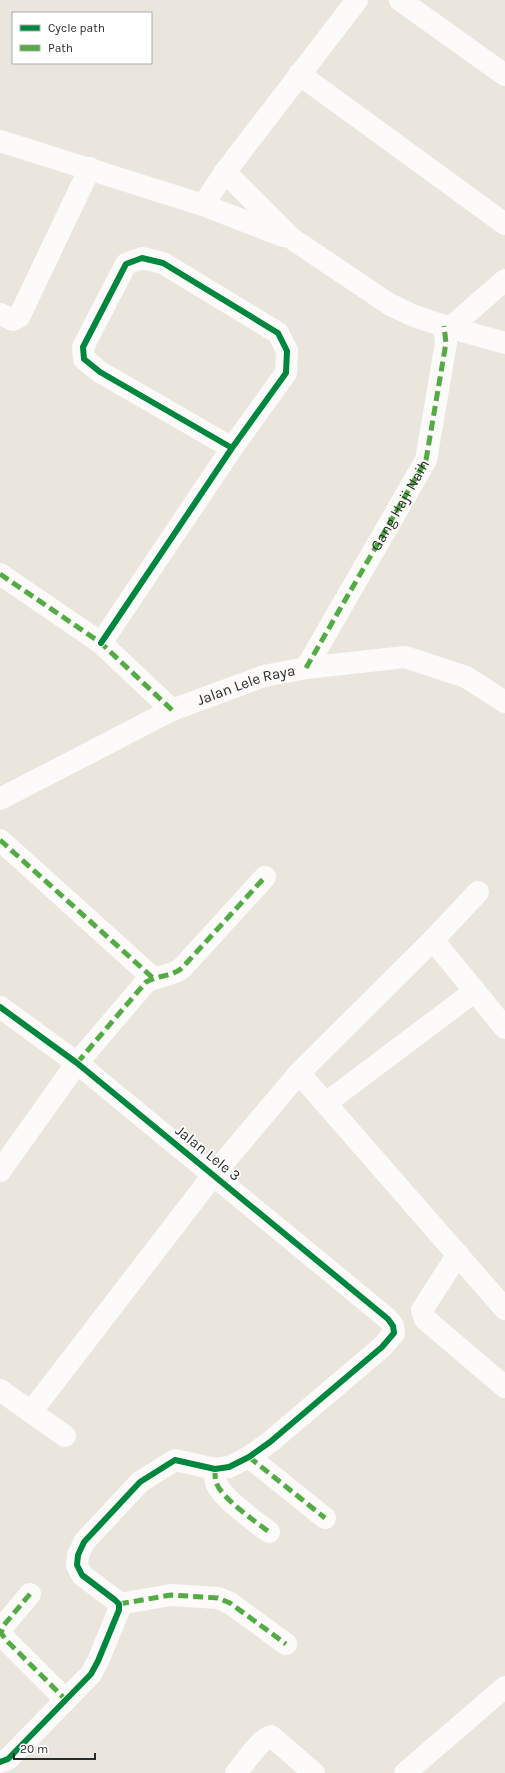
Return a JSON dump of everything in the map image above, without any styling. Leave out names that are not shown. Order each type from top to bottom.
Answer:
[{"type":"street","points":[[203,205],[225,172],[357,0]]},
{"type":"street","points":[[400,0],[505,75]]},
{"type":"street","points":[[299,74],[505,224]]},
{"type":"street","points":[[0,141],[90,168],[203,205],[290,238]]},
{"type":"street","points":[[0,314],[13,320],[19,317],[90,168]]},
{"type":"street","points":[[225,172],[290,238],[389,304],[414,316],[505,343]]},
{"type":"street","points":[[101,643],[232,448],[286,373],[287,351],[278,333],[163,263],[142,258],[126,264],[84,346],[84,359],[100,372],[232,448]]},
{"type":"street","points":[[447,327],[505,280]]},
{"type":"street","name":"Gang Haji Naih","points":[[306,668],[426,460],[446,343],[447,327]]},
{"type":"street","points":[[0,574],[101,643],[172,710]]},
{"type":"street","name":"Jalan Lele Raya","points":[[0,799],[172,710],[264,676],[306,668],[405,658],[466,677],[505,702]]},
{"type":"street","points":[[0,840],[153,978]]},
{"type":"street","points":[[0,1171],[77,1063],[146,982],[153,978],[171,975],[182,968],[265,877]]},
{"type":"street","points":[[31,1412],[214,1174],[299,1074],[433,940],[478,892]]},
{"type":"street","points":[[433,940],[505,1028]]},
{"type":"street","points":[[326,1103],[475,991]]},
{"type":"street","name":"Jalan Lele 3","points":[[0,1007],[77,1063],[214,1174],[388,1320],[393,1326],[394,1333],[382,1347],[270,1442],[249,1457]]},
{"type":"street","points":[[299,1074],[505,1309]]},
{"type":"street","points":[[458,1254],[422,1310],[425,1319],[505,1387]]},
{"type":"street","points":[[0,1390],[65,1436]]},
{"type":"street","points":[[0,1762],[8,1759],[66,1700],[91,1674],[98,1661],[119,1610],[119,1604],[82,1575],[77,1565],[78,1555],[84,1542],[140,1482],[175,1460],[185,1461],[215,1470],[229,1467],[249,1457],[325,1518]]},
{"type":"street","points":[[215,1470],[216,1483],[222,1492],[232,1503],[269,1532]]},
{"type":"street","points":[[30,1594],[4,1625],[1,1633],[6,1640],[66,1700]]},
{"type":"street","points":[[119,1604],[171,1595],[218,1598],[230,1602],[286,1644]]},
{"type":"street","points":[[405,1773],[505,1687]]},
{"type":"street","points":[[236,1773],[262,1742],[267,1737],[271,1736],[314,1773]]},
{"type":"marked path","points":[[306,668],[426,460],[446,343],[444,326]]},
{"type":"marked path","points":[[0,574],[101,643],[172,710]]},
{"type":"marked path","points":[[0,840],[153,978]]},
{"type":"marked path","points":[[77,1063],[146,982],[173,973],[182,968],[265,877]]},
{"type":"marked path","points":[[249,1457],[325,1518]]},
{"type":"marked path","points":[[215,1469],[216,1482],[224,1495],[239,1509],[269,1532]]},
{"type":"marked path","points":[[30,1594],[4,1625],[1,1633],[6,1640],[66,1700]]},
{"type":"marked path","points":[[119,1604],[171,1595],[218,1598],[230,1603],[286,1644]]},
{"type":"cycle path","points":[[101,643],[232,448],[286,373],[287,351],[278,333],[163,263],[142,258],[126,264],[83,347],[84,359],[100,372],[232,448]]},
{"type":"cycle path","points":[[0,1007],[77,1063],[388,1319],[393,1326],[394,1333],[382,1347],[270,1442],[249,1457],[229,1467],[215,1469],[175,1460],[140,1482],[84,1542],[78,1555],[77,1565],[82,1575],[115,1600],[119,1604],[119,1610],[98,1661],[91,1674],[8,1759],[0,1762]]}]
